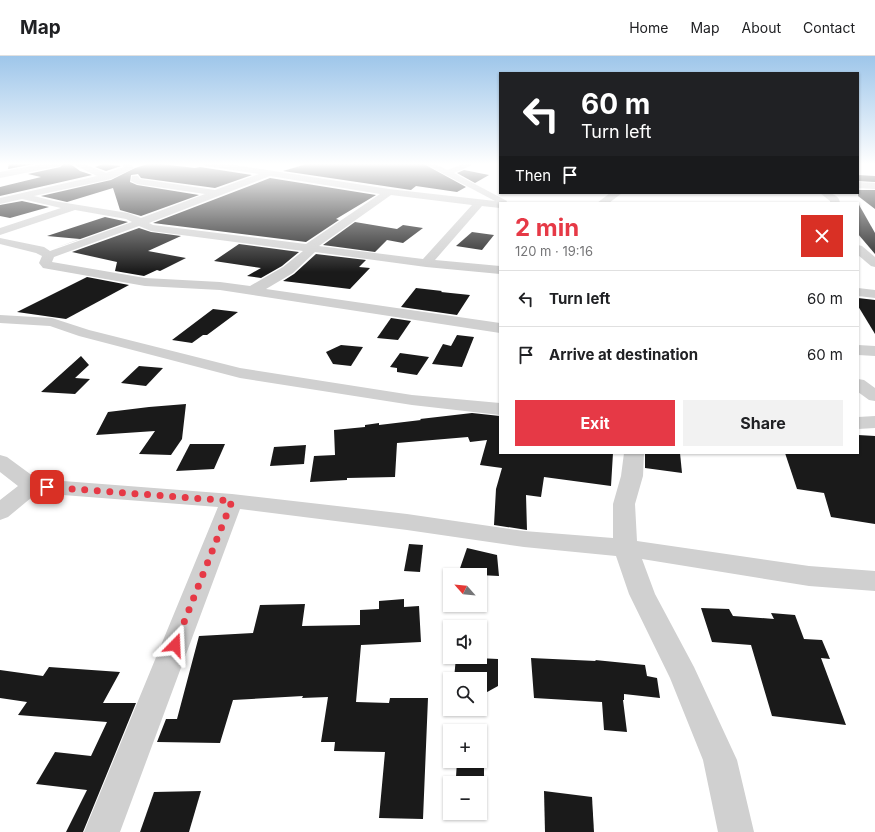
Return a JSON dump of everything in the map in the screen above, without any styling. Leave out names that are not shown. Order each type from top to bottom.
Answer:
[{"type":"street","points":[[36,199],[75,208],[128,216],[151,228],[426,263],[499,270]]},
{"type":"street","points":[[202,199],[49,255],[45,263],[79,271],[145,282],[220,286],[499,328]]},
{"type":"street","points":[[252,291],[288,270],[310,249],[378,199]]},
{"type":"street","points":[[448,199],[479,203],[495,199]]},
{"type":"street","points":[[426,263],[479,203]]},
{"type":"street","points":[[0,232],[75,208]]},
{"type":"street","points":[[0,241],[40,250],[49,255]]},
{"type":"street","points":[[860,252],[875,263]]},
{"type":"street","points":[[859,292],[875,294]]},
{"type":"street","points":[[0,319],[52,322],[84,333],[240,373],[412,400],[499,409]]},
{"type":"street","points":[[859,350],[875,351]]},
{"type":"street","points":[[859,385],[875,396]]},
{"type":"street","points":[[859,395],[875,404]]},
{"type":"street","points":[[859,423],[875,422]]},
{"type":"street","points":[[634,454],[632,476],[624,504],[625,548],[642,594],[684,676],[720,760],[736,832]]},
{"type":"street","points":[[0,461],[32,486],[232,501],[408,522],[524,539],[625,548],[809,576],[875,581]]},
{"type":"street","points":[[0,512],[32,486]]},
{"type":"street","points":[[102,832],[232,501]]},
{"type":"building","points":[[55,199],[76,199],[67,202]]},
{"type":"building","points":[[117,199],[187,199],[141,216],[120,210]]},
{"type":"building","points":[[215,199],[369,199],[336,219],[339,220],[306,242],[153,223]]},
{"type":"building","points":[[862,199],[875,199],[875,209]]},
{"type":"building","points":[[22,201],[49,207],[10,218],[0,216],[0,205]]},
{"type":"building","points":[[859,205],[875,233],[875,254],[859,235]]},
{"type":"building","points":[[105,217],[128,222],[55,248],[80,239],[47,236]]},
{"type":"building","points":[[355,222],[397,229],[403,225],[423,228],[403,243],[387,240],[375,252],[323,245]]},
{"type":"building","points":[[139,228],[151,232],[181,236],[148,251],[186,258],[160,271],[157,270],[144,276],[115,271],[117,262],[72,252]]},
{"type":"building","points":[[472,232],[494,235],[482,250],[456,246]]},
{"type":"building","points":[[239,244],[299,252],[282,266],[261,278],[247,276],[261,268],[214,261]]},
{"type":"building","points":[[316,254],[366,260],[359,267],[370,268],[350,289],[283,281],[294,274]]},
{"type":"building","points":[[87,277],[129,285],[66,319],[17,312]]},
{"type":"building","points":[[416,288],[470,295],[457,315],[401,307]]},
{"type":"building","points":[[859,298],[875,300],[875,334],[859,308]]},
{"type":"building","points":[[213,309],[238,312],[207,335],[203,335],[192,343],[172,340]]},
{"type":"building","points":[[391,318],[411,321],[398,340],[377,338]]},
{"type":"building","points":[[457,335],[474,337],[462,367],[432,364],[443,344],[451,346]]},
{"type":"building","points":[[341,345],[363,347],[351,366],[333,364],[326,352]]},
{"type":"building","points":[[400,353],[429,357],[417,375],[397,372],[397,368],[390,367]]},
{"type":"building","points":[[81,356],[89,365],[75,378],[90,379],[75,394],[41,392]]},
{"type":"building","points":[[139,366],[163,368],[146,386],[121,383]]},
{"type":"building","points":[[186,404],[182,439],[171,455],[139,454],[155,431],[96,435],[108,412]]},
{"type":"building","points":[[472,413],[499,416],[499,454],[613,454],[611,486],[544,477],[541,497],[526,495],[527,530],[494,525],[496,489],[502,468],[480,465],[487,440],[470,442],[468,437],[397,443],[395,477],[347,478],[347,480],[310,482],[314,456],[335,455],[334,430],[365,427],[365,425],[379,423],[379,425],[421,420],[420,419]]},
{"type":"building","points":[[859,435],[875,436],[875,524],[831,517],[824,493],[797,489],[785,454],[859,454]]},
{"type":"building","points":[[190,444],[225,444],[214,469],[176,471]]},
{"type":"building","points":[[306,445],[304,464],[270,466],[274,447]]},
{"type":"building","points":[[645,454],[680,454],[682,473],[645,468]]},
{"type":"building","points":[[409,544],[423,545],[420,572],[404,571]]},
{"type":"building","points":[[467,548],[497,555],[499,576],[487,575],[487,568],[460,568]]},
{"type":"building","points":[[404,599],[404,607],[419,606],[421,642],[361,645],[356,702],[389,703],[390,698],[428,698],[423,819],[379,818],[385,752],[334,751],[335,742],[321,742],[328,697],[302,698],[303,696],[233,700],[220,743],[157,742],[166,719],[177,719],[199,636],[253,633],[260,605],[305,604],[302,626],[360,625],[360,610],[379,609],[379,601]]},
{"type":"building","points":[[701,608],[729,609],[733,616],[774,619],[771,613],[795,615],[804,639],[822,640],[830,659],[821,658],[846,725],[772,716],[751,645],[712,642]]},
{"type":"building","points":[[487,658],[498,659],[498,686],[487,692],[487,672],[455,672],[455,664],[487,664]]},
{"type":"building","points":[[531,658],[596,661],[595,660],[645,665],[647,676],[657,678],[660,698],[624,694],[623,700],[627,732],[604,730],[602,702],[534,698]]},
{"type":"building","points":[[49,667],[120,672],[103,703],[136,703],[83,832],[66,832],[87,790],[36,784],[55,752],[91,756],[107,722],[18,715],[27,702],[0,698],[0,670],[43,676]]},
{"type":"building","points":[[457,768],[484,768],[484,776],[456,776]]},
{"type":"building","points":[[201,791],[189,832],[140,832],[154,792]]},
{"type":"building","points":[[544,791],[592,797],[594,832],[545,832]]},
{"type":"route","points":[[47,487],[232,501],[175,645]]}]
